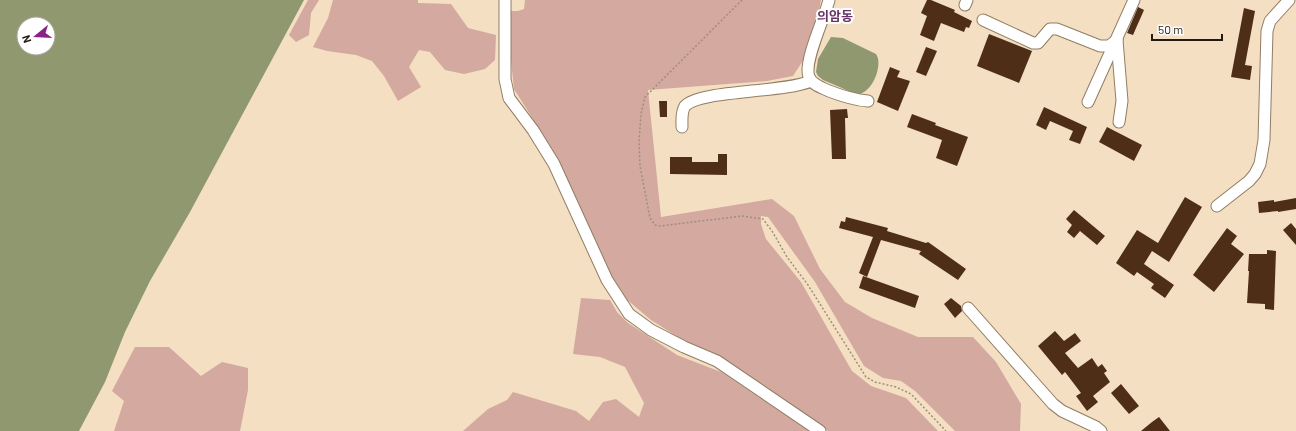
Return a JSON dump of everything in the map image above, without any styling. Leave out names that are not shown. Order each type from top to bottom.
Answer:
[{"type":"street","points":[[505,0],[505,79],[509,98],[533,130],[554,164],[607,280],[629,314],[651,330],[684,347],[717,361],[820,431]]},
{"type":"street","points":[[829,0],[817,32],[808,68],[809,77],[811,81],[841,96],[868,101]]},
{"type":"street","points":[[1088,102],[1134,0]]},
{"type":"street","points":[[1217,206],[1249,181],[1255,174],[1260,164],[1264,140],[1267,31],[1270,21],[1289,0]]},
{"type":"street","points":[[983,20],[1033,43],[1038,42],[1050,29],[1057,29],[1100,46],[1109,46],[1117,40]]},
{"type":"street","points":[[1117,40],[1122,101],[1119,122]]},
{"type":"street","points":[[682,127],[682,112],[684,108],[693,100],[726,94],[791,87],[811,81]]},
{"type":"street","points":[[968,308],[1053,404],[1062,412],[1096,427],[1101,431]]},
{"type":"path","points":[[742,0],[645,97],[641,114],[639,142],[640,166],[650,218],[655,225],[660,226],[742,216],[763,219],[772,230],[788,257],[808,285],[866,377],[875,382],[896,387],[911,394],[946,431]]},
{"type":"shaded area","points":[[0,0],[304,0],[190,212],[150,281],[125,332],[105,382],[79,431],[0,431]]},
{"type":"shaded area","points":[[308,0],[319,0],[311,13],[309,35],[296,42],[289,35]]},
{"type":"shaded area","points":[[333,0],[418,0],[418,3],[451,4],[468,28],[496,35],[495,60],[485,69],[464,74],[445,70],[430,52],[419,50],[409,67],[421,87],[398,101],[384,76],[372,61],[356,55],[327,51],[313,47],[328,18]]},
{"type":"shaded area","points":[[525,0],[821,0],[815,30],[804,59],[793,76],[767,81],[648,90],[661,217],[772,199],[794,216],[820,269],[845,302],[872,318],[918,337],[973,337],[996,362],[1021,404],[1020,431],[955,431],[915,391],[901,381],[883,378],[864,366],[815,282],[768,217],[761,216],[761,224],[766,239],[801,282],[852,371],[871,386],[906,398],[938,431],[828,431],[717,355],[681,339],[651,320],[625,298],[606,268],[555,154],[514,89],[510,51],[511,11],[524,9]]},
{"type":"shaded area","points":[[831,37],[843,38],[876,54],[878,59],[877,72],[875,79],[867,90],[856,94],[823,80],[818,76],[816,72],[818,59]]},
{"type":"shaded area","points":[[581,298],[610,300],[617,312],[628,323],[677,355],[721,372],[810,431],[463,431],[488,409],[507,400],[513,392],[576,411],[589,421],[603,402],[616,399],[639,417],[644,403],[625,367],[600,357],[573,354]]},
{"type":"shaded area","points":[[135,347],[169,347],[201,376],[222,362],[248,368],[248,390],[240,431],[114,431],[124,401],[112,391]]},
{"type":"building","points":[[927,0],[931,0],[955,10],[954,12],[972,21],[969,28],[966,27],[964,32],[941,23],[934,41],[920,35],[927,16],[921,13]]},
{"type":"building","points":[[1138,7],[1144,10],[1133,35],[1127,33]]},
{"type":"building","points":[[1244,8],[1255,11],[1245,65],[1252,66],[1250,80],[1231,77]]},
{"type":"building","points":[[989,34],[1032,51],[1019,83],[977,66]]},
{"type":"building","points":[[926,47],[937,51],[926,76],[916,72]]},
{"type":"building","points":[[890,67],[900,71],[897,77],[910,81],[898,111],[877,102]]},
{"type":"building","points":[[659,101],[667,101],[667,117],[660,117]]},
{"type":"building","points":[[1044,107],[1087,127],[1080,144],[1069,140],[1073,131],[1050,121],[1046,130],[1036,125]]},
{"type":"building","points":[[847,109],[848,118],[845,118],[846,159],[832,159],[830,110]]},
{"type":"building","points":[[912,114],[936,123],[935,125],[968,137],[957,166],[936,158],[942,140],[907,127]]},
{"type":"building","points":[[1107,127],[1142,145],[1134,161],[1099,142]]},
{"type":"building","points":[[718,154],[727,154],[727,175],[670,174],[670,157],[692,157],[692,162],[718,162]]},
{"type":"building","points":[[1185,197],[1202,207],[1169,262],[1152,251],[1144,264],[1174,285],[1165,298],[1151,288],[1154,284],[1137,272],[1134,276],[1116,263],[1137,230],[1158,243]]},
{"type":"building","points":[[1296,198],[1296,209],[1259,213],[1258,202],[1274,200],[1274,202]]},
{"type":"building","points":[[1074,210],[1105,236],[1097,245],[1080,231],[1074,238],[1067,232],[1072,225],[1066,219]]},
{"type":"building","points":[[846,217],[888,228],[887,231],[926,243],[928,242],[966,269],[958,280],[919,254],[921,251],[881,240],[867,277],[859,273],[873,237],[839,228],[841,221],[845,222]]},
{"type":"building","points":[[1291,223],[1296,229],[1296,245],[1283,230]]},
{"type":"building","points":[[1227,228],[1237,236],[1231,244],[1244,254],[1214,292],[1193,275]]},
{"type":"building","points":[[1267,250],[1276,251],[1274,310],[1265,309],[1265,304],[1247,303],[1249,254],[1267,254]]},
{"type":"building","points":[[863,276],[919,296],[915,308],[859,288]]},
{"type":"building","points":[[951,298],[961,306],[962,311],[955,318],[944,304]]},
{"type":"building","points":[[1055,331],[1064,341],[1075,333],[1081,341],[1065,353],[1078,368],[1092,358],[1098,367],[1102,364],[1107,371],[1104,373],[1110,382],[1093,396],[1098,402],[1087,411],[1076,396],[1081,393],[1065,372],[1062,375],[1038,346]]},
{"type":"building","points":[[1121,384],[1139,406],[1129,414],[1111,393]]},
{"type":"building","points":[[1159,417],[1170,431],[1141,431],[1152,422]]},
{"type":"district","name":"의암동","points":[[835,16]]}]
